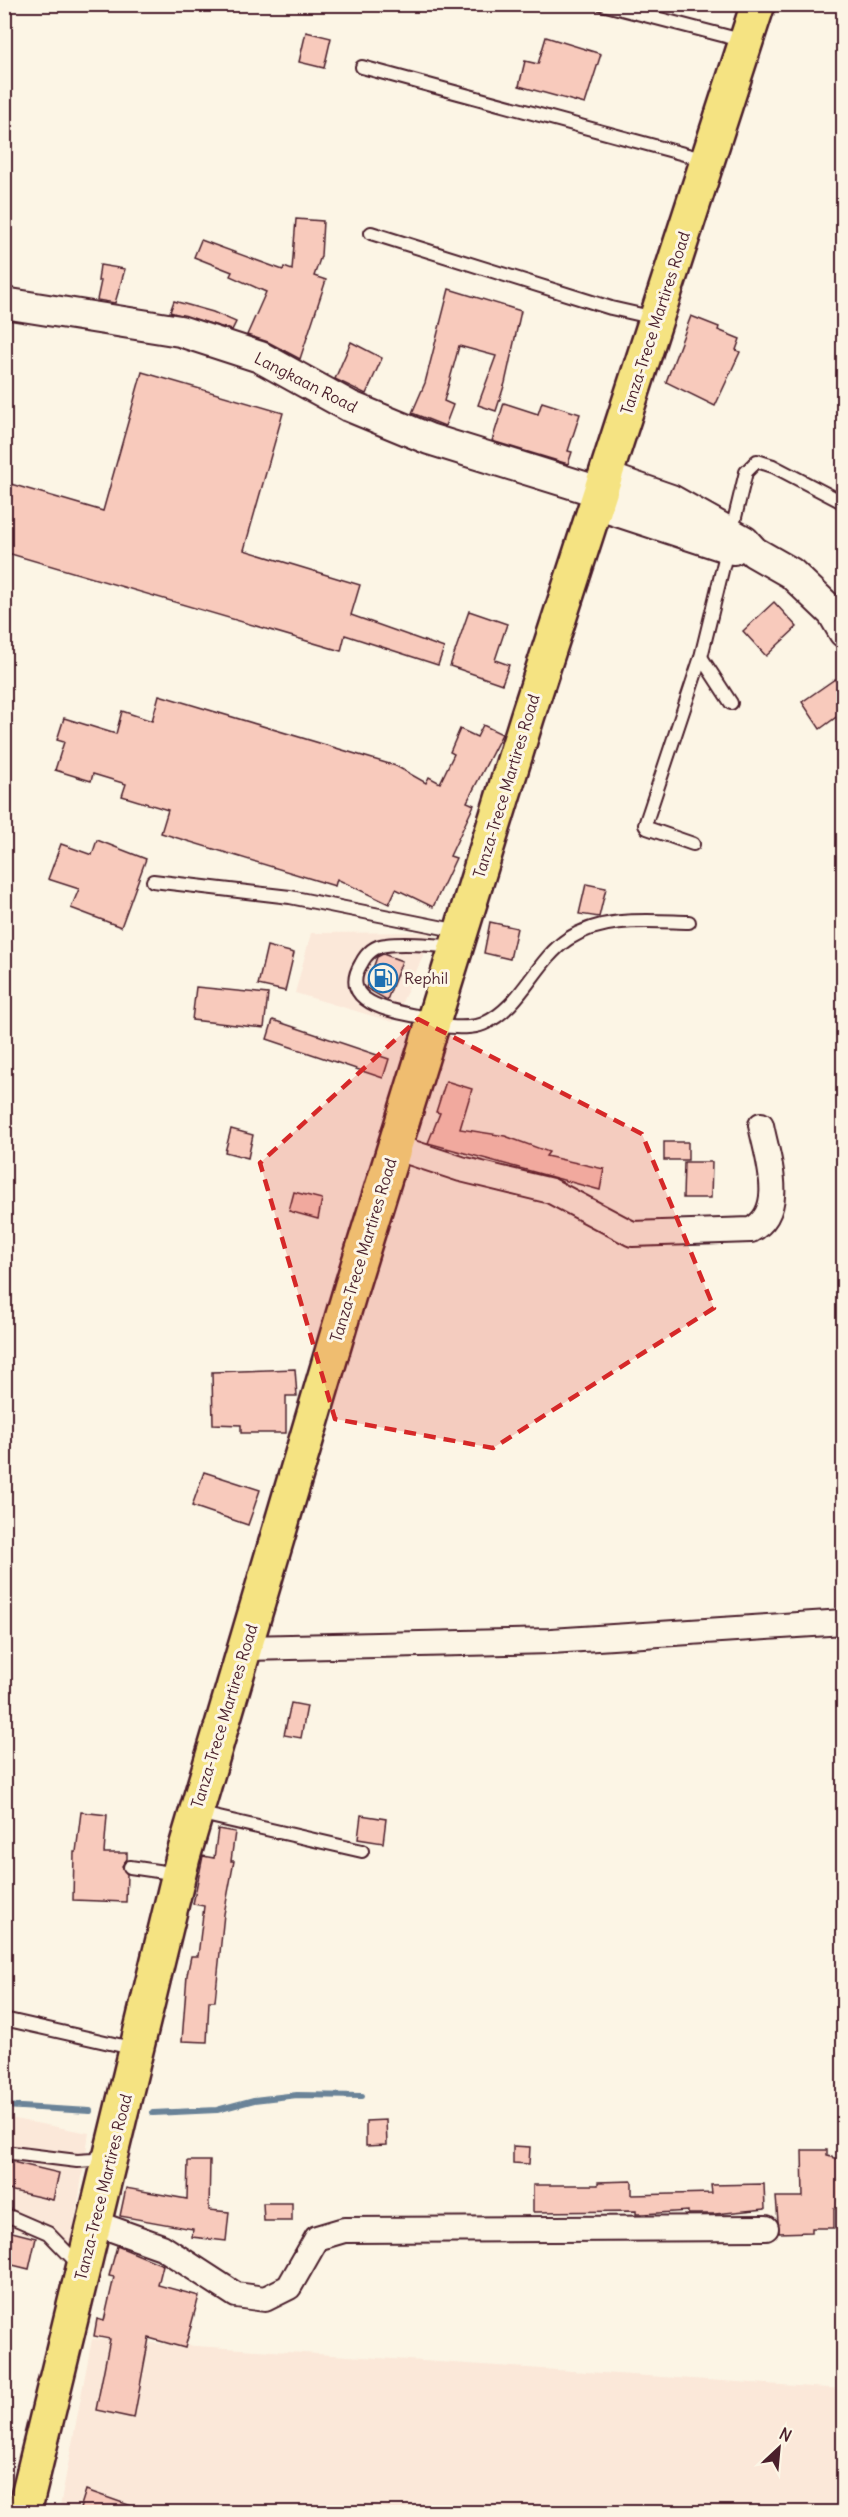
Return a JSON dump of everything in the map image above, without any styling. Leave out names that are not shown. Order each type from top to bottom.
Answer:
[{"type":"main road","name":"Tanza-Trece Martires Road","points":[[24,2512],[179,1874],[196,1813],[394,1148],[600,491],[709,161],[758,4]]},
{"type":"street","name":"Langkaan Road","points":[[4,303],[180,331],[261,357],[349,406],[429,439],[643,505],[671,500],[738,544],[791,573],[833,613],[843,632]]},
{"type":"street","points":[[394,1148],[460,1169],[551,1191],[632,1234],[751,1230],[762,1224],[768,1212],[773,1191],[761,1125]]},
{"type":"street","points":[[245,1648],[551,1641],[843,1622]]},
{"type":"street","points":[[95,2223],[162,2247],[236,2295],[265,2299],[289,2287],[317,2238],[344,2230],[766,2228]]},
{"type":"lane","points":[[602,4],[747,42]]},
{"type":"lane","points":[[362,68],[709,161]]},
{"type":"lane","points":[[371,233],[610,308],[656,318]]},
{"type":"lane","points":[[693,844],[647,828],[645,825],[738,544],[746,472],[757,462],[773,466],[843,503]]},
{"type":"lane","points":[[700,657],[730,703]]},
{"type":"lane","points":[[153,881],[290,897],[459,939]]},
{"type":"lane","points":[[459,939],[384,945],[370,951],[358,969],[355,980],[357,992],[364,999],[379,1006],[433,1023],[483,1024],[512,1002],[548,955],[569,938],[599,925],[622,921],[689,922]]},
{"type":"lane","points":[[196,1813],[362,1851]]},
{"type":"lane","points":[[130,1867],[179,1874]]},
{"type":"lane","points":[[4,2019],[137,2049]]},
{"type":"lane","points":[[4,2152],[85,2161],[93,2160],[114,2144]]},
{"type":"lane","points":[[4,2214],[48,2233],[83,2270]]},
{"type":"highlighted area","points":[[418,1019],[642,1134],[714,1308],[493,1448],[335,1419],[260,1163]]},
{"type":"shaded area","name":"Rephil","points":[[434,932],[393,1022],[295,993],[311,933]]},
{"type":"shaded area","points":[[4,2117],[89,2133],[71,2246],[5,2228]]},
{"type":"shaded area","points":[[92,2339],[843,2389],[844,2496],[838,2512],[59,2512]]},
{"type":"building","points":[[306,32],[331,38],[324,68],[299,62]]},
{"type":"building","points":[[546,37],[601,54],[585,104],[519,86],[525,61],[538,64]]},
{"type":"building","points":[[296,219],[323,221],[321,256],[314,276],[326,280],[300,359],[268,342],[247,335],[266,292],[230,276],[232,272],[194,257],[201,240],[283,270],[284,267],[292,270]]},
{"type":"building","points":[[100,265],[125,269],[115,303],[97,300],[101,281],[98,281]]},
{"type":"building","points":[[449,289],[521,311],[505,383],[496,411],[478,405],[496,356],[459,346],[444,401],[453,405],[445,426],[412,413],[425,383]]},
{"type":"building","points":[[174,301],[213,312],[236,322],[232,330],[170,312]]},
{"type":"building","points":[[691,316],[719,327],[718,330],[740,339],[736,350],[740,352],[715,406],[666,382]]},
{"type":"building","points":[[351,342],[382,358],[366,394],[335,379]]},
{"type":"building","points":[[142,372],[283,413],[244,550],[360,585],[351,615],[444,648],[438,665],[345,635],[341,651],[4,552],[4,482],[103,511]]},
{"type":"building","points":[[542,402],[580,414],[568,451],[572,452],[568,464],[492,441],[504,403],[538,414]]},
{"type":"building","points":[[774,602],[797,627],[766,656],[743,631]]},
{"type":"building","points":[[469,611],[507,624],[495,660],[509,665],[502,684],[450,666]]},
{"type":"building","points":[[835,679],[843,691],[843,712],[820,729],[802,702]]},
{"type":"building","points":[[159,695],[396,766],[426,783],[429,777],[440,783],[454,754],[450,752],[460,729],[477,737],[483,725],[502,734],[467,802],[474,805],[450,856],[456,858],[433,907],[396,889],[389,904],[337,879],[335,886],[161,833],[168,810],[122,796],[126,784],[93,774],[91,781],[55,770],[64,742],[57,740],[64,718],[116,734],[122,711],[152,721]]},
{"type":"building","points":[[97,840],[146,859],[121,927],[71,908],[79,889],[48,879],[61,844],[92,855]]},
{"type":"building","points":[[586,884],[606,888],[599,917],[579,914]]},
{"type":"building","points":[[490,922],[517,928],[510,959],[484,953]]},
{"type":"building","points":[[267,946],[294,953],[285,991],[258,985]]},
{"type":"building","name":"Rephil","points":[[383,954],[402,961],[387,1000],[366,988],[377,957]]},
{"type":"building","points":[[196,987],[268,994],[264,1028],[192,1020]]},
{"type":"building","points":[[273,1020],[389,1059],[383,1078],[267,1039]]},
{"type":"building","points":[[446,1081],[472,1089],[460,1129],[505,1136],[549,1152],[546,1156],[604,1169],[600,1190],[428,1143],[440,1113],[436,1112]]},
{"type":"building","points":[[231,1129],[253,1135],[248,1158],[225,1152]]},
{"type":"building","points":[[664,1142],[688,1142],[688,1160],[664,1160]]},
{"type":"building","points":[[684,1162],[712,1162],[711,1198],[683,1198]]},
{"type":"building","points":[[294,1192],[322,1199],[318,1219],[289,1211]]},
{"type":"building","points":[[295,1369],[297,1396],[286,1396],[286,1433],[241,1433],[241,1425],[213,1424],[212,1372]]},
{"type":"building","points":[[204,1472],[260,1490],[248,1525],[192,1506]]},
{"type":"building","points":[[291,1703],[307,1706],[301,1738],[284,1735]]},
{"type":"building","points":[[81,1812],[107,1815],[104,1853],[127,1853],[127,1859],[122,1866],[127,1874],[126,1902],[73,1900],[74,1852],[76,1852]]},
{"type":"building","points":[[361,1815],[386,1819],[383,1843],[358,1839]]},
{"type":"building","points":[[218,1829],[235,1832],[231,1861],[234,1861],[224,1914],[215,2001],[209,2001],[207,2042],[182,2041],[187,1975],[191,1956],[198,1956],[204,1906],[193,1904],[203,1856],[214,1858]]},
{"type":"building","points":[[386,2120],[387,2145],[366,2146],[366,2121]]},
{"type":"building","points":[[513,2146],[530,2147],[529,2164],[513,2163]]},
{"type":"building","points":[[802,2150],[827,2150],[827,2156],[843,2160],[843,2208],[834,2208],[834,2228],[812,2228],[812,2232],[779,2233],[776,2197],[803,2197]]},
{"type":"building","points":[[4,2160],[59,2173],[53,2200],[4,2189]]},
{"type":"building","points":[[188,2161],[210,2161],[209,2210],[229,2212],[226,2241],[192,2237],[193,2229],[120,2216],[126,2188],[187,2199]]},
{"type":"building","points":[[632,2181],[632,2195],[712,2193],[711,2185],[764,2184],[765,2209],[715,2214],[688,2214],[688,2211],[643,2214],[636,2214],[636,2211],[533,2212],[533,2185],[598,2185],[598,2182]]},
{"type":"building","points":[[263,2203],[292,2203],[292,2221],[264,2221]]},
{"type":"building","points":[[4,2230],[36,2238],[29,2269],[4,2263]]},
{"type":"building","points":[[117,2246],[163,2265],[158,2285],[199,2296],[185,2348],[149,2338],[134,2418],[96,2410],[110,2339],[94,2336],[97,2319],[104,2321],[114,2277],[109,2276]]},
{"type":"building","points":[[86,2490],[143,2510],[143,2512],[79,2512]]},
{"type":"waterway","points":[[153,2113],[217,2110],[254,2100],[297,2095],[362,2096]]},
{"type":"waterway","points":[[4,2106],[90,2111]]},
{"type":"place","name":"Rephil","points":[[383,978]]}]
